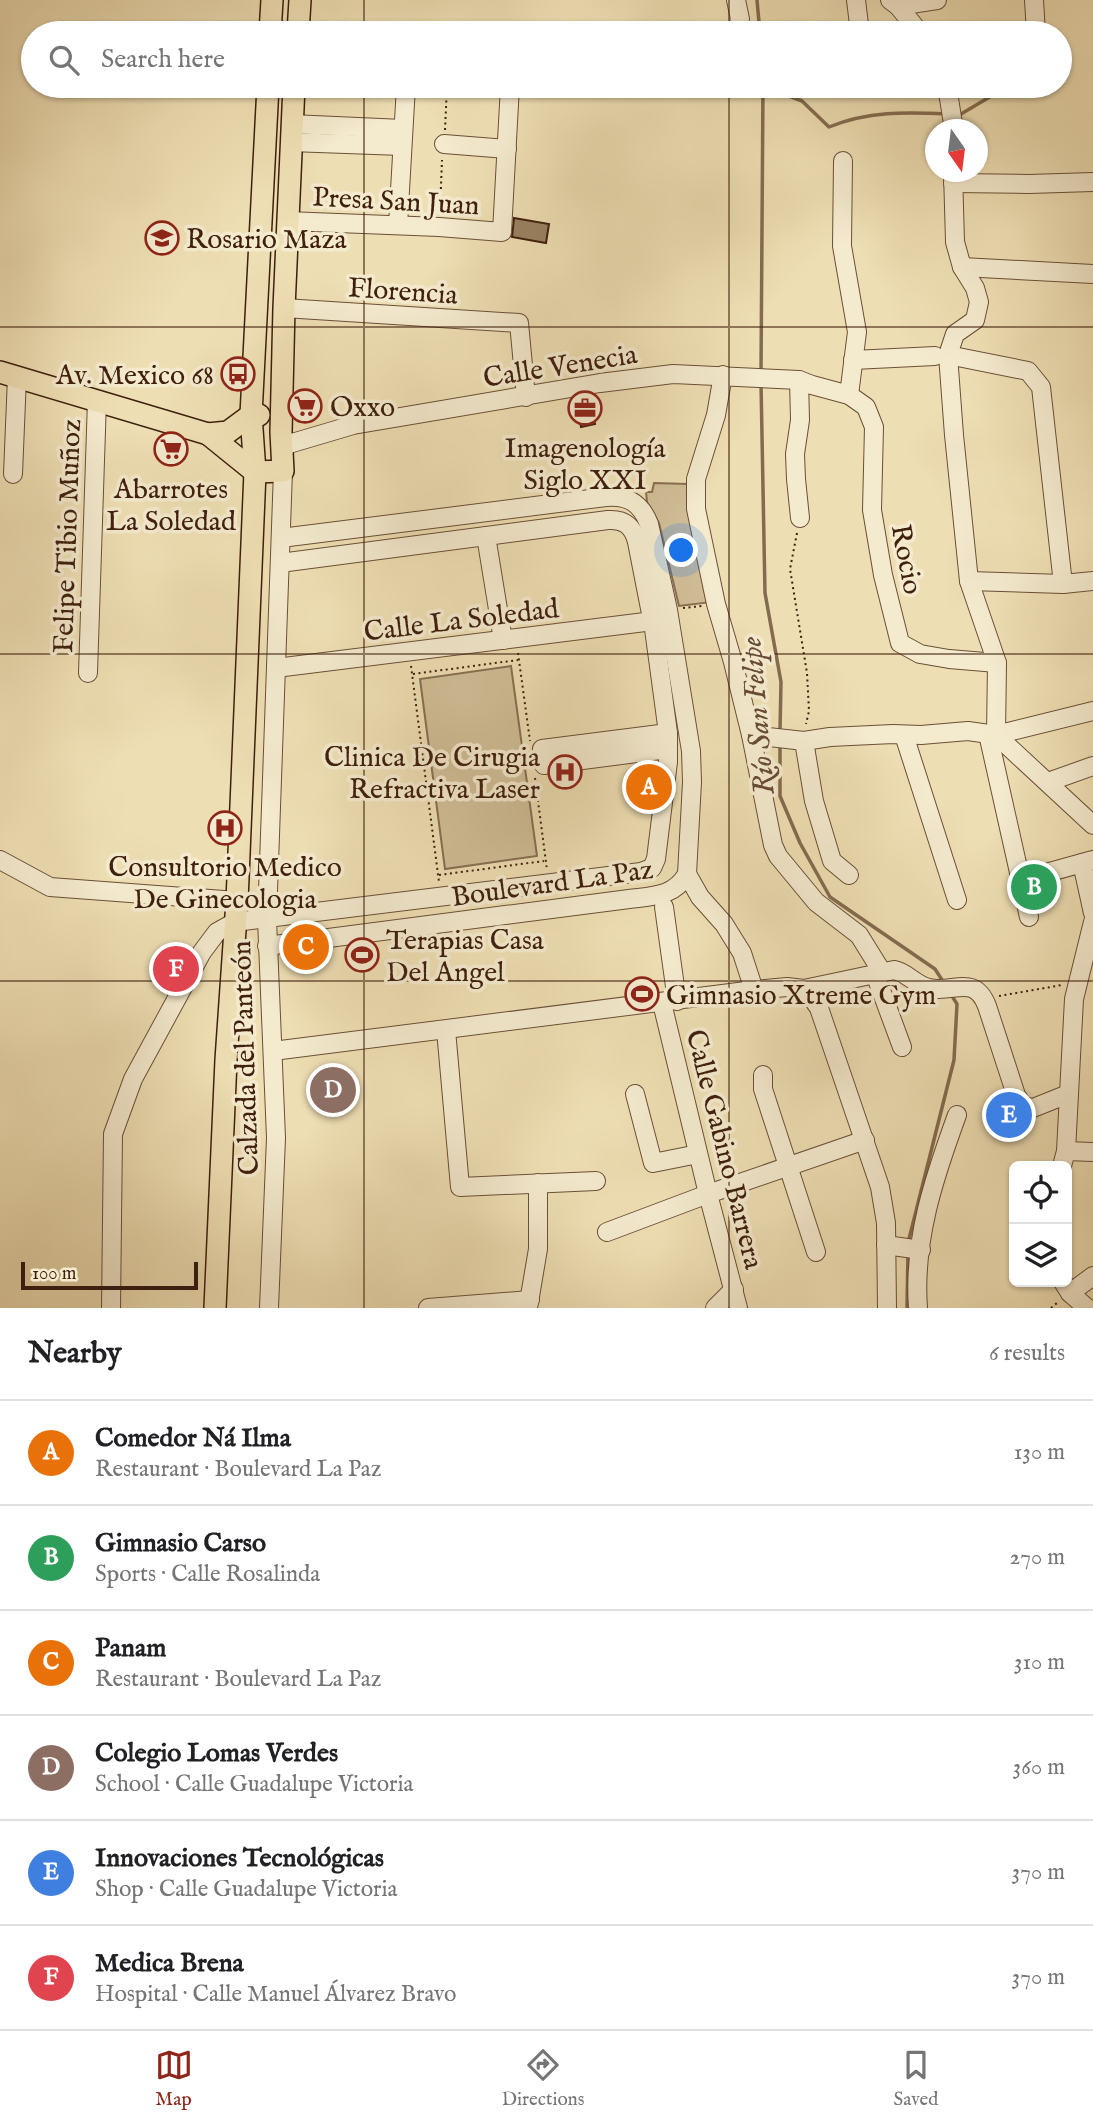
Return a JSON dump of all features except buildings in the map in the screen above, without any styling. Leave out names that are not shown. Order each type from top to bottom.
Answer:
[{"type":"main road","points":[[271,21],[272,0]]},
{"type":"main road","points":[[298,21],[299,0]]},
{"type":"main road","points":[[215,1308],[226,1060],[236,912],[255,471],[251,415],[267,98]]},
{"type":"main road","points":[[8,374],[208,434],[255,471],[283,471],[284,308],[293,98]]},
{"type":"main road","points":[[208,434],[228,432],[251,415],[258,414],[275,423],[282,439]]},
{"type":"street","points":[[736,0],[740,21]]},
{"type":"street","points":[[856,0],[859,21]]},
{"type":"street","points":[[894,3],[937,0]]},
{"type":"street","points":[[1034,0],[1035,21]]},
{"type":"street","points":[[894,3],[910,21]]},
{"type":"street","points":[[398,225],[405,98]]},
{"type":"street","points":[[444,144],[508,149],[510,98]]},
{"type":"street","points":[[949,98],[952,119]]},
{"type":"street","points":[[291,133],[403,138]]},
{"type":"street","name":"Presa San Juan","points":[[287,221],[502,232],[508,149]]},
{"type":"street","points":[[843,161],[842,246],[857,332],[849,395]]},
{"type":"street","points":[[988,180],[1029,184],[1093,182]]},
{"type":"street","points":[[953,182],[955,242],[962,267],[975,288],[979,302],[975,320],[955,334],[942,355],[954,435],[969,581],[996,663],[992,735],[1029,917]]},
{"type":"street","points":[[962,267],[1093,274]]},
{"type":"street","name":"Florencia","points":[[284,308],[519,323],[526,397]]},
{"type":"street","points":[[853,360],[942,355],[1028,371],[1041,387],[1063,584]]},
{"type":"street","points":[[8,374],[13,474]]},
{"type":"street","name":"Calle Venecia","points":[[282,439],[600,383],[673,374],[799,380],[849,395]]},
{"type":"street","points":[[732,376],[699,467],[696,509],[711,584],[751,734],[772,838],[778,856],[821,907],[859,935],[878,973],[902,1048]]},
{"type":"street","points":[[799,380],[800,420],[795,454],[800,518]]},
{"type":"street","name":"Rocio","points":[[849,395],[866,407],[874,426],[872,510],[883,575],[900,642],[920,654],[996,663]]},
{"type":"street","name":"Felipe Tibio Muñoz","points":[[88,673],[97,400]]},
{"type":"street","name":"Calzada del Panteón","points":[[268,1308],[276,1138],[267,919],[283,471]]},
{"type":"street","name":"Boulevard La Paz","points":[[267,946],[662,895],[677,888],[687,874],[692,782],[691,751],[668,610],[649,524],[642,508],[626,498],[615,496],[281,538]]},
{"type":"street","points":[[570,502],[559,508],[558,515],[563,522],[572,525]]},
{"type":"street","points":[[517,508],[528,513],[531,519],[530,525],[522,532]]},
{"type":"street","name":"Boulevard La Paz","points":[[0,860],[50,887],[236,912],[267,919],[641,872],[655,864],[668,741],[653,621],[632,529],[622,521],[615,520],[280,563]]},
{"type":"street","points":[[486,536],[503,640]]},
{"type":"street","points":[[969,581],[1063,584],[1093,581]]},
{"type":"street","name":"Calle La Soledad","points":[[276,668],[653,621]]},
{"type":"street","points":[[751,734],[800,741],[830,737],[968,731],[992,735],[1093,711]]},
{"type":"street","points":[[904,734],[957,900]]},
{"type":"street","points":[[992,735],[1048,782],[1093,825]]},
{"type":"street","points":[[668,741],[544,765],[541,750],[668,741]]},
{"type":"street","points":[[800,741],[832,861],[849,875]]},
{"type":"street","points":[[1048,782],[1093,766]]},
{"type":"street","points":[[1021,880],[1088,862],[1093,913]]},
{"type":"street","points":[[687,874],[700,897],[724,924],[742,953],[754,990]]},
{"type":"street","points":[[589,879],[580,891],[582,898],[592,904]]},
{"type":"street","points":[[529,886],[539,897],[532,911]]},
{"type":"street","name":"Calle Gabino Barrera","points":[[664,907],[670,1002],[698,1154],[738,1308]]},
{"type":"street","points":[[351,909],[354,936]]},
{"type":"street","points":[[111,1308],[113,1134],[133,1079],[202,952],[236,912]]},
{"type":"street","points":[[1093,922],[1074,999],[1064,1159],[1093,1152]]},
{"type":"street","points":[[273,1051],[754,990],[787,987],[804,989],[898,970],[924,987],[977,989],[984,998],[1020,1103],[1026,1108],[1033,1108],[1068,1094]]},
{"type":"street","points":[[804,989],[819,1008],[883,1200],[890,1246],[887,1308]]},
{"type":"street","points":[[446,1030],[460,1187],[596,1181]]},
{"type":"street","points":[[763,1075],[763,1089],[816,1252]]},
{"type":"street","points":[[635,1094],[653,1163],[698,1154]]},
{"type":"street","points":[[918,1308],[917,1249],[933,1181],[957,1115]]},
{"type":"street","points":[[607,1232],[865,1140]]},
{"type":"street","points":[[428,1308],[529,1304],[538,1249],[538,1183]]},
{"type":"street","points":[[890,1246],[917,1249]]},
{"type":"street","points":[[1087,1308],[1064,1292],[1093,1276]]},
{"type":"street","points":[[715,1308],[734,1289]]},
{"type":"path","points":[[800,518],[790,569],[807,674],[809,711],[800,741]]},
{"type":"path","points":[[676,609],[710,604]]},
{"type":"path","points":[[409,651],[441,897]]},
{"type":"path","points":[[412,674],[519,660]]},
{"type":"path","points":[[438,875],[545,861]]},
{"type":"path","points":[[984,998],[1078,983]]},
{"type":"path","points":[[1051,1308],[1064,1292]]},
{"type":"shaded area","points":[[654,483],[688,484],[712,602],[679,606],[659,523],[647,502],[646,492],[652,492]]},
{"type":"shaded area","points":[[511,666],[537,856],[445,869],[420,679]]},
{"type":"waterway","name":"Río San Felipe","points":[[757,0],[759,21]]},
{"type":"waterway","name":"Río San Felipe","points":[[761,372],[763,98]]},
{"type":"waterway","name":"Río San Felipe","points":[[794,98],[802,101],[829,127],[872,115],[947,114]]},
{"type":"waterway","points":[[958,114],[988,98]]},
{"type":"waterway","name":"Río San Felipe","points":[[761,383],[765,593],[781,682],[780,731]]},
{"type":"waterway","name":"Río San Felipe","points":[[780,746],[780,796],[800,843],[830,897],[935,969],[944,983]]},
{"type":"waterway","name":"Río San Felipe","points":[[908,1243],[954,1060],[957,1004],[950,993]]},
{"type":"waterway","name":"Río San Felipe","points":[[907,1308],[908,1254]]},
{"type":"place","name":"Rosario Maza","points":[[162,238]]},
{"type":"place","name":"Av. Mexico 68","points":[[238,374]]},
{"type":"place","name":"Oxxo","points":[[305,406]]},
{"type":"place","name":"Imagenología Siglo XXI","points":[[585,408]]},
{"type":"place","name":"Abarrotes La Soledad","points":[[171,449]]},
{"type":"place","name":"Clinica De Cirugia Refractiva Laser","points":[[565,772]]},
{"type":"place","name":"Comedor Ná Ilma","points":[[649,787]]},
{"type":"place","name":"Consultorio Medico De Ginecologia","points":[[225,828]]},
{"type":"place","name":"Gimnasio Carso","points":[[1034,887]]},
{"type":"place","name":"Panam","points":[[306,947]]},
{"type":"place","name":"Terapias Casa Del Angel","points":[[362,955]]},
{"type":"place","name":"Medica Brena","points":[[176,969]]},
{"type":"place","name":"Gimnasio Xtreme Gym","points":[[642,994]]},
{"type":"place","name":"Colegio Lomas Verdes","points":[[333,1090]]},
{"type":"place","name":"Innovaciones Tecnológicas","points":[[1009,1115]]}]
